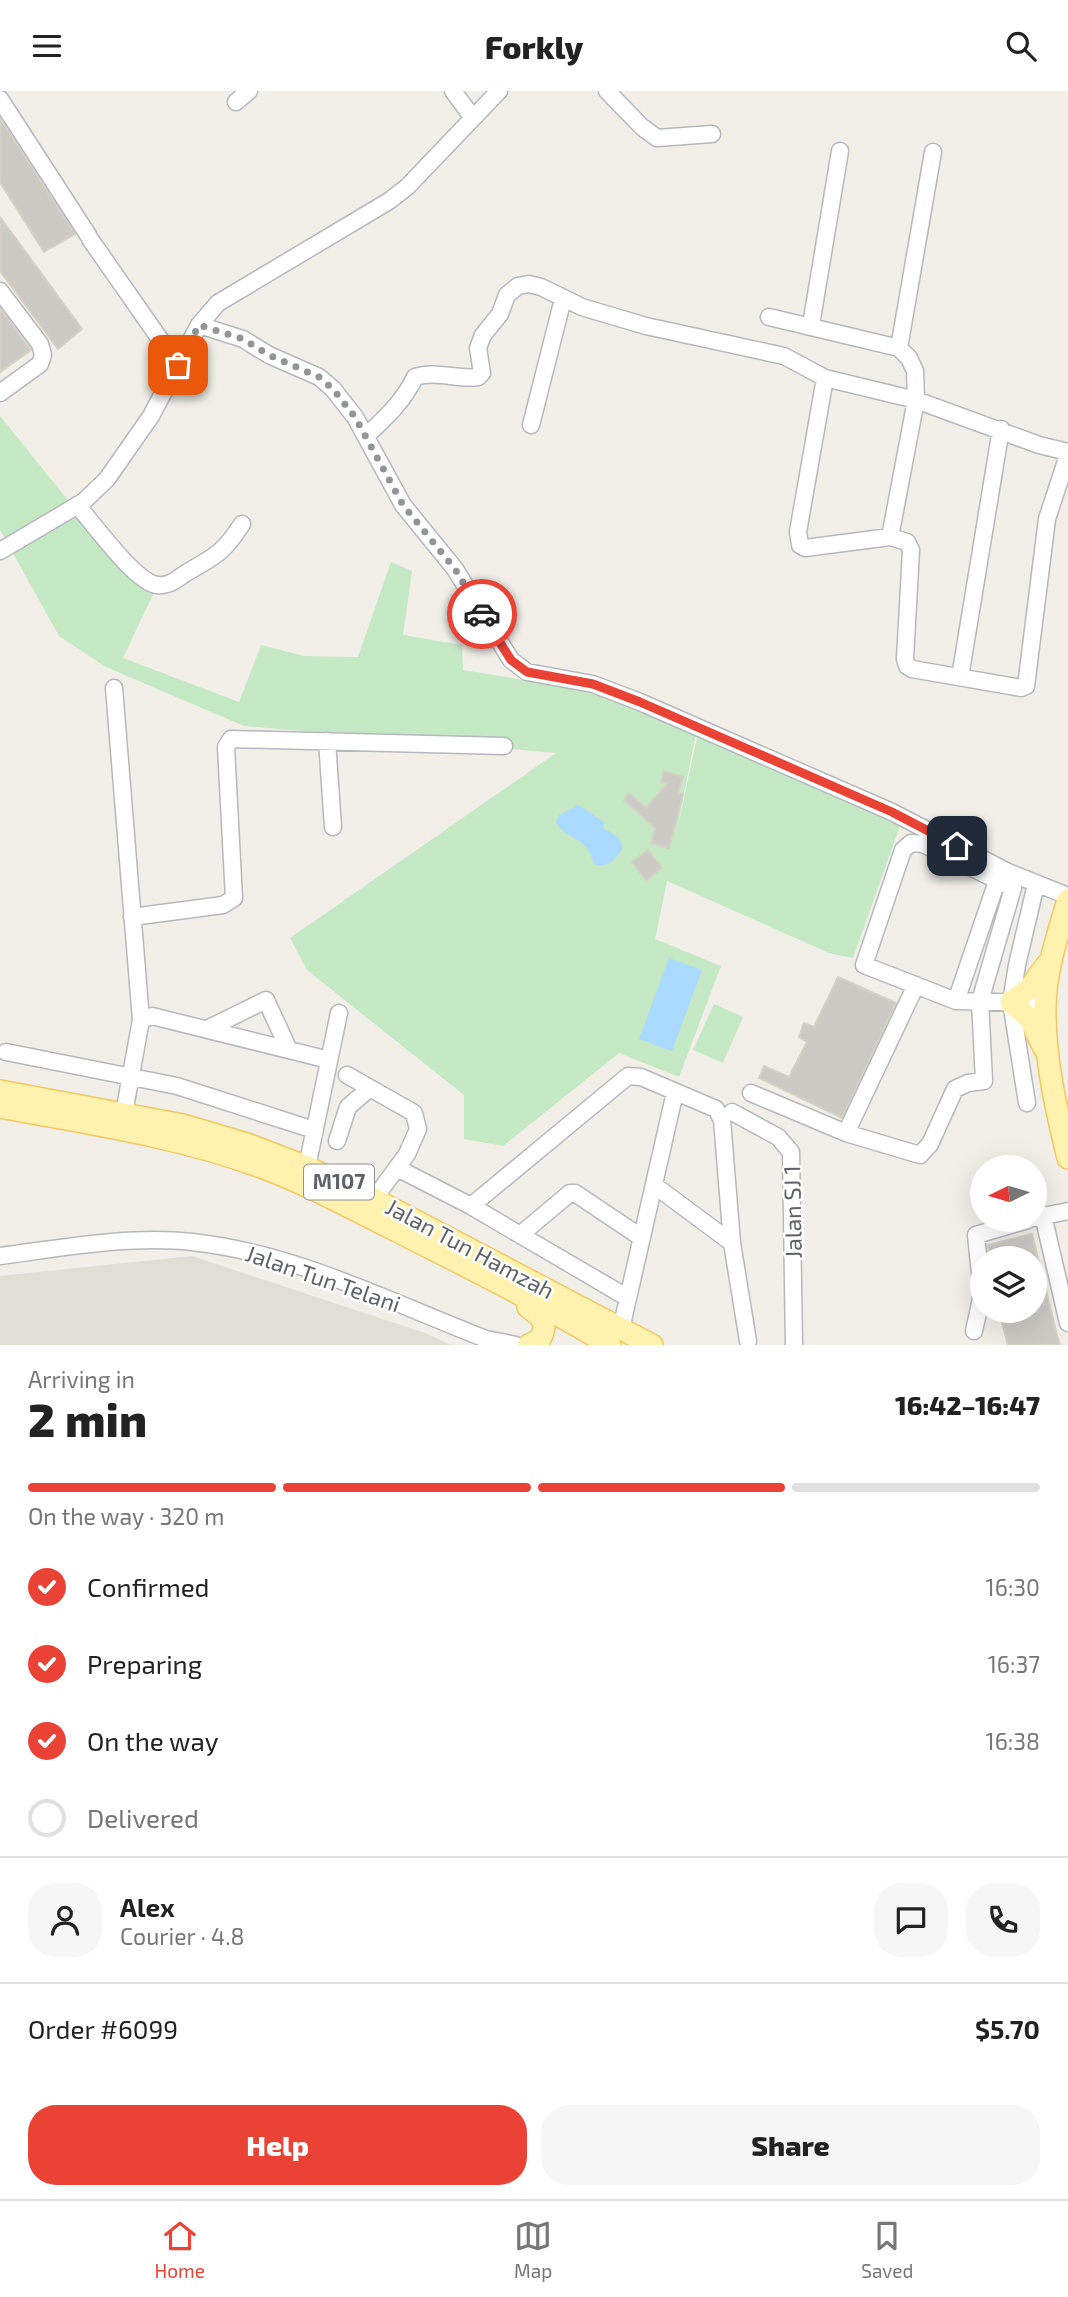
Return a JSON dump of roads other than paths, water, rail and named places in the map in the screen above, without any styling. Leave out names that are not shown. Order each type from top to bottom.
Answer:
[{"type":"main road","points":[[1068,898],[1054,951],[1045,1003],[1049,1063],[1068,1159]]},
{"type":"main road","points":[[1049,1063],[1030,1019],[1012,1002],[1029,989],[1054,951]]},
{"type":"main road","name":"Jalan Tun Hamzah","points":[[0,1091],[183,1125],[247,1144],[307,1167],[374,1199],[616,1337]]},
{"type":"main road","name":"Jalan Tun Hamzah","points":[[0,1107],[160,1137],[268,1169],[616,1337],[652,1345]]},
{"type":"main road","points":[[456,1261],[543,1319],[544,1332],[540,1339],[528,1345]]},
{"type":"main road","points":[[528,1345],[568,1335],[596,1345]]},
{"type":"street","points":[[236,101],[249,91]]},
{"type":"street","points":[[453,91],[473,118]]},
{"type":"street","points":[[0,551],[78,505],[107,479],[151,416],[199,325],[218,303],[389,201],[407,187],[499,91]]},
{"type":"street","points":[[607,91],[642,127],[657,138],[712,134]]},
{"type":"street","points":[[0,99],[89,237],[178,365]]},
{"type":"street","points":[[810,325],[840,151]]},
{"type":"street","points":[[899,348],[933,152]]},
{"type":"street","points":[[366,436],[392,412],[409,390],[415,377],[425,374],[467,379],[478,377],[482,373],[478,348],[483,335],[500,314],[507,295],[518,286],[529,284],[582,307],[646,326],[784,356],[825,378],[916,400],[1068,454],[1047,519],[1028,682],[1021,688],[907,666],[905,659],[911,550],[907,543],[890,537],[805,548],[800,545],[799,532],[825,378]]},
{"type":"street","points":[[0,291],[40,345],[43,355],[40,364],[0,393]]},
{"type":"street","points":[[531,425],[563,299]]},
{"type":"street","points":[[769,317],[899,348],[909,358],[915,371],[916,400],[890,537]]},
{"type":"street","points":[[199,325],[243,339],[269,355],[319,377],[344,402],[366,436],[403,505],[455,569],[511,660],[519,668],[539,675],[593,684],[640,702],[892,812],[998,867],[1068,898]]},
{"type":"street","points":[[960,677],[1001,429]]},
{"type":"street","points":[[78,505],[138,577],[157,585],[173,583],[227,547],[242,524]]},
{"type":"street","points":[[114,688],[141,1020],[124,1114]]},
{"type":"street","points":[[132,918],[223,905],[234,898],[226,747],[234,738],[504,746]]},
{"type":"street","points":[[327,741],[333,827]]},
{"type":"street","points":[[751,1093],[846,1133],[920,1155],[930,1144],[955,1089],[968,1083],[984,1081],[980,1000],[1013,888],[923,844],[911,843],[903,850],[864,965],[956,1001],[980,1000],[1045,1003]]},
{"type":"street","points":[[956,1001],[997,881]]},
{"type":"street","points":[[1027,1103],[1012,1002],[1017,965],[1036,884]]},
{"type":"street","points":[[846,1133],[916,985]]},
{"type":"street","points":[[206,1029],[266,1000],[289,1050]]},
{"type":"street","points":[[307,1167],[339,1013]]},
{"type":"street","points":[[141,1020],[152,1016],[330,1061]]},
{"type":"street","points":[[5,1052],[177,1086],[314,1130]]},
{"type":"street","points":[[347,1075],[414,1113],[418,1129],[407,1154],[374,1199]]},
{"type":"street","points":[[471,1206],[628,1076],[641,1077],[716,1109],[720,1113],[732,1243],[748,1341]]},
{"type":"street","points":[[337,1141],[348,1107],[370,1088]]},
{"type":"street","points":[[616,1337],[628,1298],[674,1092]]},
{"type":"street","name":"Jalan SJ 1","points":[[732,1112],[778,1137],[791,1153],[794,1345]]},
{"type":"street","points":[[397,1168],[471,1206],[628,1298]]},
{"type":"street","points":[[654,1185],[732,1243]]},
{"type":"street","points":[[520,1235],[569,1193],[575,1193],[642,1238]]},
{"type":"street","points":[[1047,1215],[1068,1211]]},
{"type":"street","points":[[976,1246],[976,1235],[986,1232]]},
{"type":"street","points":[[1039,1232],[1068,1323]]},
{"type":"street","name":"Jalan Tun Telani","points":[[0,1256],[148,1241],[191,1242],[235,1249],[299,1266],[486,1339],[528,1345]]},
{"type":"street","points":[[974,1331],[976,1323]]},
{"type":"water","points":[[578,805],[604,822],[603,828],[621,842],[622,850],[606,864],[594,864],[586,847],[561,829],[556,822],[559,815]]},
{"type":"water","points":[[669,958],[702,970],[672,1051],[639,1039]]}]
